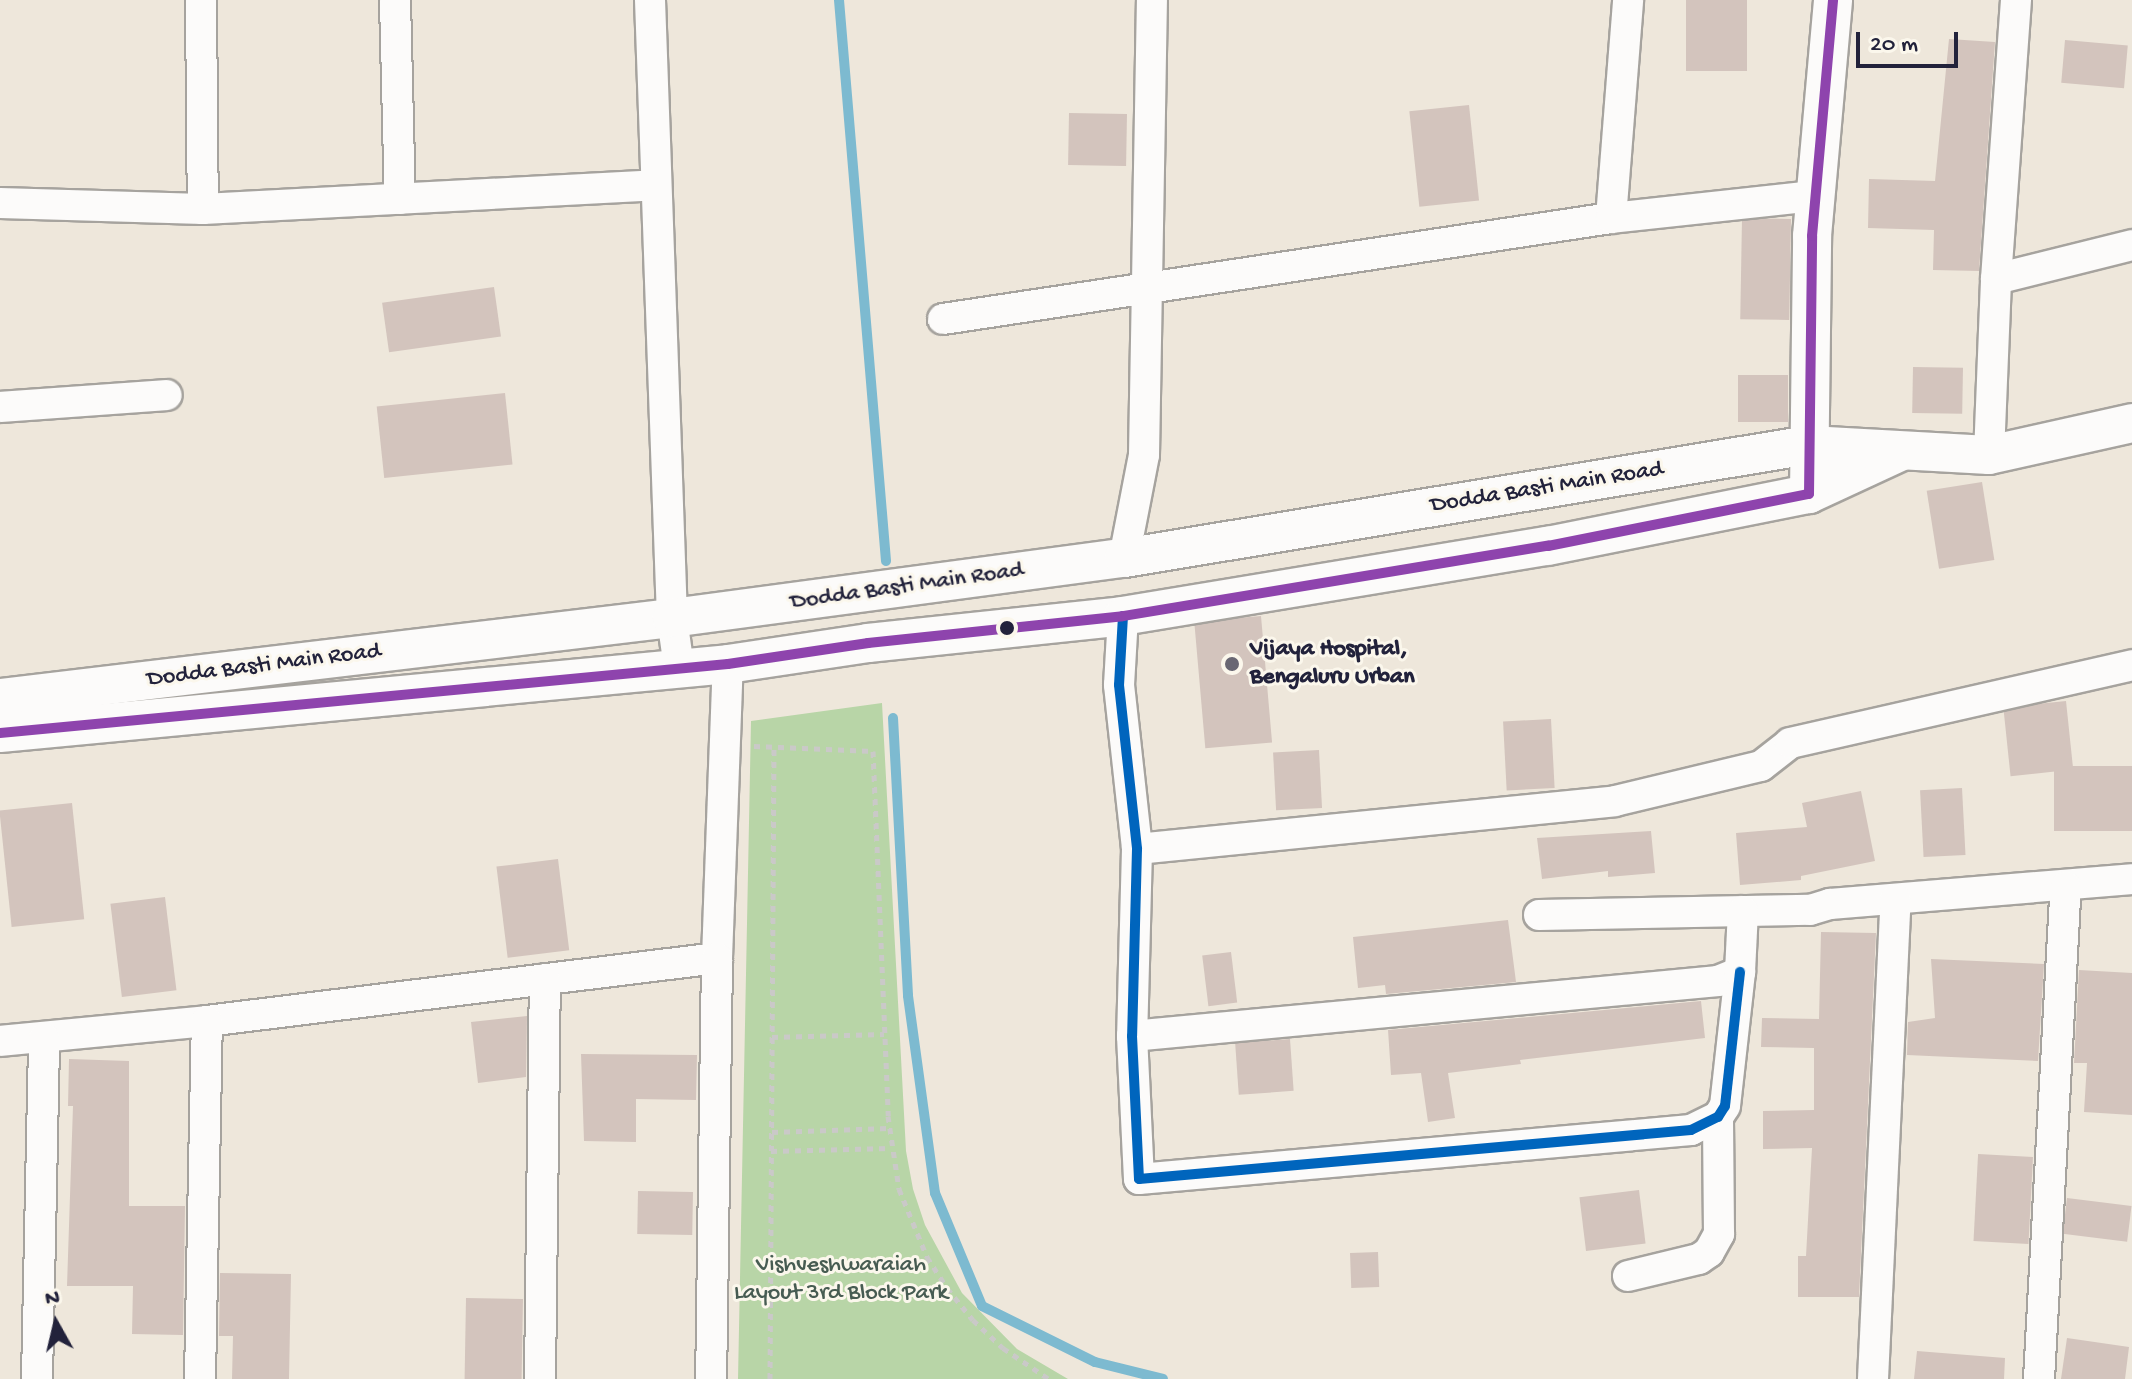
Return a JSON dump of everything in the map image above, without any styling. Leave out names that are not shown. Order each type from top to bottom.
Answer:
[{"type":"street","points":[[201,0],[203,209]]},
{"type":"street","points":[[395,0],[400,199]]},
{"type":"street","points":[[650,0],[672,618],[679,668]]},
{"type":"street","points":[[1124,558],[1144,455],[1152,0]]},
{"type":"street","points":[[1611,218],[1628,0]]},
{"type":"street","points":[[1809,494],[1815,196],[1833,0]]},
{"type":"street","points":[[1989,455],[1996,279],[2016,0]]},
{"type":"street","points":[[0,203],[203,209],[655,185]]},
{"type":"street","points":[[943,319],[1611,218],[1815,196]]},
{"type":"street","points":[[1996,279],[2132,245]]},
{"type":"street","points":[[0,407],[167,395]]},
{"type":"street","name":"Dodda Basti Main Road","points":[[0,698],[672,618],[1124,558],[1809,445],[1989,455],[2132,423]]},
{"type":"street","points":[[1743,911],[1740,972],[1725,1106],[1718,1117],[1691,1130],[1139,1179],[1132,1036],[1137,849],[1119,685],[1123,616],[1548,546],[1809,494],[1906,449]]},
{"type":"street","name":"Dodda Basti Main Road","points":[[0,733],[728,664],[868,643],[1123,616]]},
{"type":"street","points":[[711,1379],[717,958],[728,664]]},
{"type":"street","points":[[1137,849],[1615,801],[1761,766],[1790,743],[2132,665]]},
{"type":"street","points":[[1539,915],[1810,910],[1830,904],[2066,887],[2132,879]]},
{"type":"street","points":[[2039,1379],[2066,887]]},
{"type":"street","points":[[1873,1379],[1896,900]]},
{"type":"street","points":[[0,1041],[207,1021],[717,958]]},
{"type":"street","points":[[1132,1036],[1718,981],[1740,972]]},
{"type":"street","points":[[540,1379],[545,979]]},
{"type":"street","points":[[200,1379],[207,1021]]},
{"type":"street","points":[[37,1379],[44,1038]]},
{"type":"street","points":[[1628,1276],[1699,1259],[1709,1252],[1719,1234],[1718,1117]]},
{"type":"path","points":[[770,1379],[774,747],[873,751],[889,1128],[891,1148],[911,1223],[947,1288],[973,1320],[1003,1348],[1049,1379]]},
{"type":"path","points":[[772,1037],[884,1034]]},
{"type":"path","points":[[772,1132],[889,1128]]},
{"type":"path","points":[[771,1151],[891,1148]]},
{"type":"green space","name":"Vishveshwaraiah Layout 3rd Block Park","points":[[882,703],[906,1151],[913,1189],[925,1225],[962,1293],[1017,1349],[1068,1379],[738,1379],[751,721]]},
{"type":"building","points":[[1686,0],[1747,0],[1747,71],[1686,71]]},
{"type":"building","points":[[1949,39],[1995,42],[1979,271],[1933,270],[1934,230],[1868,228],[1869,179],[1935,181]]},
{"type":"building","points":[[2065,40],[2128,45],[2124,88],[2061,83]]},
{"type":"building","points":[[1469,105],[1479,200],[1419,207],[1409,111]]},
{"type":"building","points":[[1069,113],[1127,114],[1126,166],[1068,165]]},
{"type":"building","points":[[1742,218],[1791,219],[1789,320],[1740,319]]},
{"type":"building","points":[[494,287],[501,337],[389,352],[382,303]]},
{"type":"building","points":[[1913,367],[1963,368],[1962,414],[1912,413]]},
{"type":"building","points":[[1738,375],[1788,375],[1788,422],[1738,422]]},
{"type":"building","points":[[505,393],[513,465],[384,478],[377,406]]},
{"type":"building","points":[[1982,482],[1994,560],[1939,569],[1927,491]]},
{"type":"building","points":[[1261,616],[1272,743],[1205,748],[1194,622]]},
{"type":"building","points":[[2066,701],[2073,770],[2011,776],[2003,708]]},
{"type":"building","points":[[1551,719],[1555,788],[1507,790],[1503,722]]},
{"type":"building","points":[[1319,750],[1322,808],[1276,810],[1273,752]]},
{"type":"building","points":[[2054,766],[2132,766],[2132,831],[2054,831]]},
{"type":"building","points":[[1962,788],[1966,855],[1924,857],[1920,790]]},
{"type":"building","points":[[1861,791],[1875,861],[1801,876],[1801,880],[1740,885],[1736,833],[1807,827],[1802,803]]},
{"type":"building","points":[[72,803],[84,919],[12,927],[0,811]]},
{"type":"building","points":[[1651,831],[1655,873],[1608,877],[1608,871],[1542,879],[1537,838]]},
{"type":"building","points":[[558,859],[569,950],[508,958],[496,867]]},
{"type":"building","points":[[165,897],[176,990],[122,997],[110,904]]},
{"type":"building","points":[[1508,920],[1516,982],[1386,994],[1385,985],[1358,988],[1353,937]]},
{"type":"building","points":[[1821,932],[1876,933],[1859,1297],[1798,1297],[1798,1256],[1806,1256],[1812,1148],[1763,1149],[1763,1111],[1814,1110],[1814,1048],[1761,1047],[1762,1018],[1819,1019]]},
{"type":"building","points":[[1231,952],[1237,1003],[1208,1006],[1202,956]]},
{"type":"building","points":[[1931,959],[2044,964],[2038,1061],[1907,1055],[1908,1022],[1935,1018]]},
{"type":"building","points":[[2079,970],[2132,973],[2132,1115],[2084,1112],[2087,1063],[2074,1063]]},
{"type":"building","points":[[1701,1001],[1705,1038],[1520,1060],[1521,1064],[1448,1073],[1455,1118],[1428,1122],[1421,1073],[1391,1075],[1388,1030]]},
{"type":"building","points":[[527,1016],[526,1077],[478,1083],[471,1022]]},
{"type":"building","points":[[1290,1039],[1294,1091],[1239,1095],[1235,1043]]},
{"type":"building","points":[[581,1054],[697,1055],[696,1100],[636,1099],[636,1142],[584,1141]]},
{"type":"building","points":[[69,1059],[129,1061],[129,1206],[185,1206],[183,1335],[132,1334],[133,1286],[67,1286],[73,1106],[68,1106]]},
{"type":"building","points":[[1978,1154],[2033,1157],[2028,1244],[1974,1241]]},
{"type":"building","points":[[1639,1190],[1646,1244],[1586,1251],[1579,1197]]},
{"type":"building","points":[[638,1191],[693,1192],[692,1235],[637,1234]]},
{"type":"building","points":[[2067,1198],[2132,1206],[2127,1242],[2063,1234]]},
{"type":"building","points":[[1378,1252],[1379,1287],[1351,1288],[1350,1253]]},
{"type":"building","points":[[220,1273],[291,1274],[289,1379],[232,1379],[233,1336],[219,1336]]},
{"type":"building","points":[[466,1298],[523,1299],[522,1379],[465,1379]]},
{"type":"building","points":[[2067,1338],[2129,1347],[2125,1379],[2061,1379]]},
{"type":"building","points":[[1917,1351],[2005,1358],[2004,1379],[1914,1379]]},
{"type":"waterway","points":[[839,0],[886,561]]},
{"type":"waterway","points":[[893,718],[908,996],[935,1193],[982,1306],[1095,1362],[1163,1379]]},
{"type":"transit line","points":[[0,733],[728,664],[868,643],[1123,616],[1548,546],[1809,494],[1812,236],[1833,0]]},
{"type":"transit line","points":[[1123,616],[1119,685],[1137,849],[1132,1036],[1139,1179],[1691,1130],[1718,1117],[1725,1106],[1740,972]]},
{"type":"place","name":"Vijaya Hospital, Bengaluru Urban","points":[[1232,664]]}]
